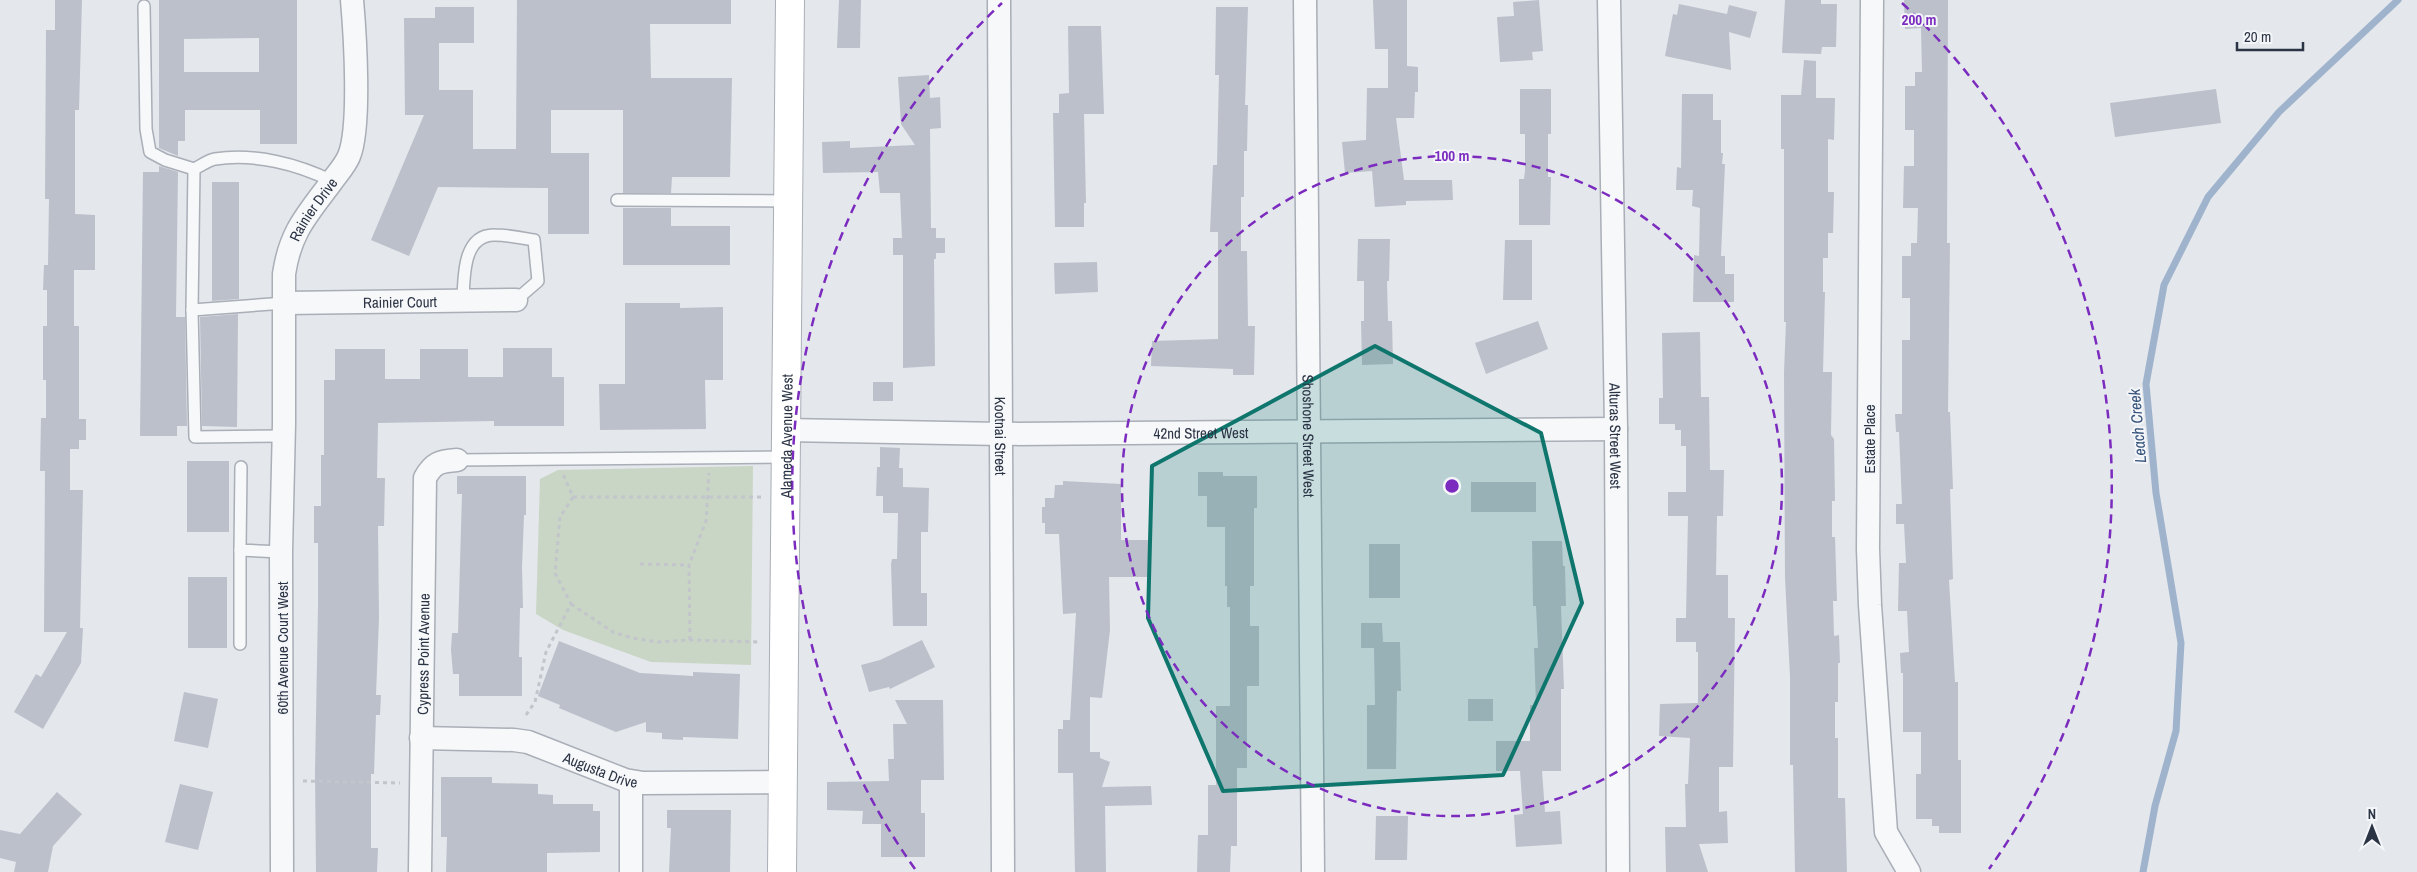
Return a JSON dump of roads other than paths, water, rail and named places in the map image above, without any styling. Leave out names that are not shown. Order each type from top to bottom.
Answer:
[{"type":"street","name":"Rainier Drive","points":[[284,430],[284,274],[290,244],[297,229],[349,156],[354,138],[355,93],[352,0]]},
{"type":"street","name":"Alameda Avenue West","points":[[782,872],[790,0]]},
{"type":"street","name":"Kootnai Street","points":[[999,0],[1003,872]]},
{"type":"street","name":"Shoshone Street West","points":[[1305,0],[1313,872]]},
{"type":"street","name":"Alturas Street West","points":[[1609,0],[1616,429],[1618,872]]},
{"type":"street","name":"Estate Place","points":[[1872,0],[1868,539],[1870,605],[1886,832],[1909,872]]},
{"type":"street","name":"Rainier Court","points":[[285,303],[516,300]]},
{"type":"street","name":"42nd Street West","points":[[786,430],[1002,434],[1616,429]]},
{"type":"street","name":"60th Avenue Court West","points":[[282,872],[281,552],[284,430]]},
{"type":"street","name":"Cypress Point Avenue","points":[[420,872],[425,478],[434,465],[442,461],[456,460]]},
{"type":"street","name":"Augusta Drive","points":[[421,738],[528,742],[631,782],[783,782]]},
{"type":"street","points":[[631,782],[631,872]]},
{"type":"lane","points":[[144,6],[146,128],[150,152],[165,160],[194,169],[214,159],[266,159],[311,170],[332,181]]},
{"type":"lane","points":[[194,169],[192,310],[194,437],[284,430]]},
{"type":"lane","points":[[617,200],[788,201]]},
{"type":"lane","points":[[462,301],[464,263],[476,242],[493,234],[534,240],[538,281],[516,300]]},
{"type":"lane","points":[[192,310],[285,303]]},
{"type":"lane","points":[[456,460],[786,457]]},
{"type":"lane","points":[[240,644],[242,467]]},
{"type":"lane","points":[[240,550],[281,552]]},
{"type":"waterway","name":"Leach Creek","points":[[2143,872],[2155,806],[2176,731],[2181,643],[2156,493],[2146,384],[2164,285],[2208,197],[2279,112],[2398,0]]}]
